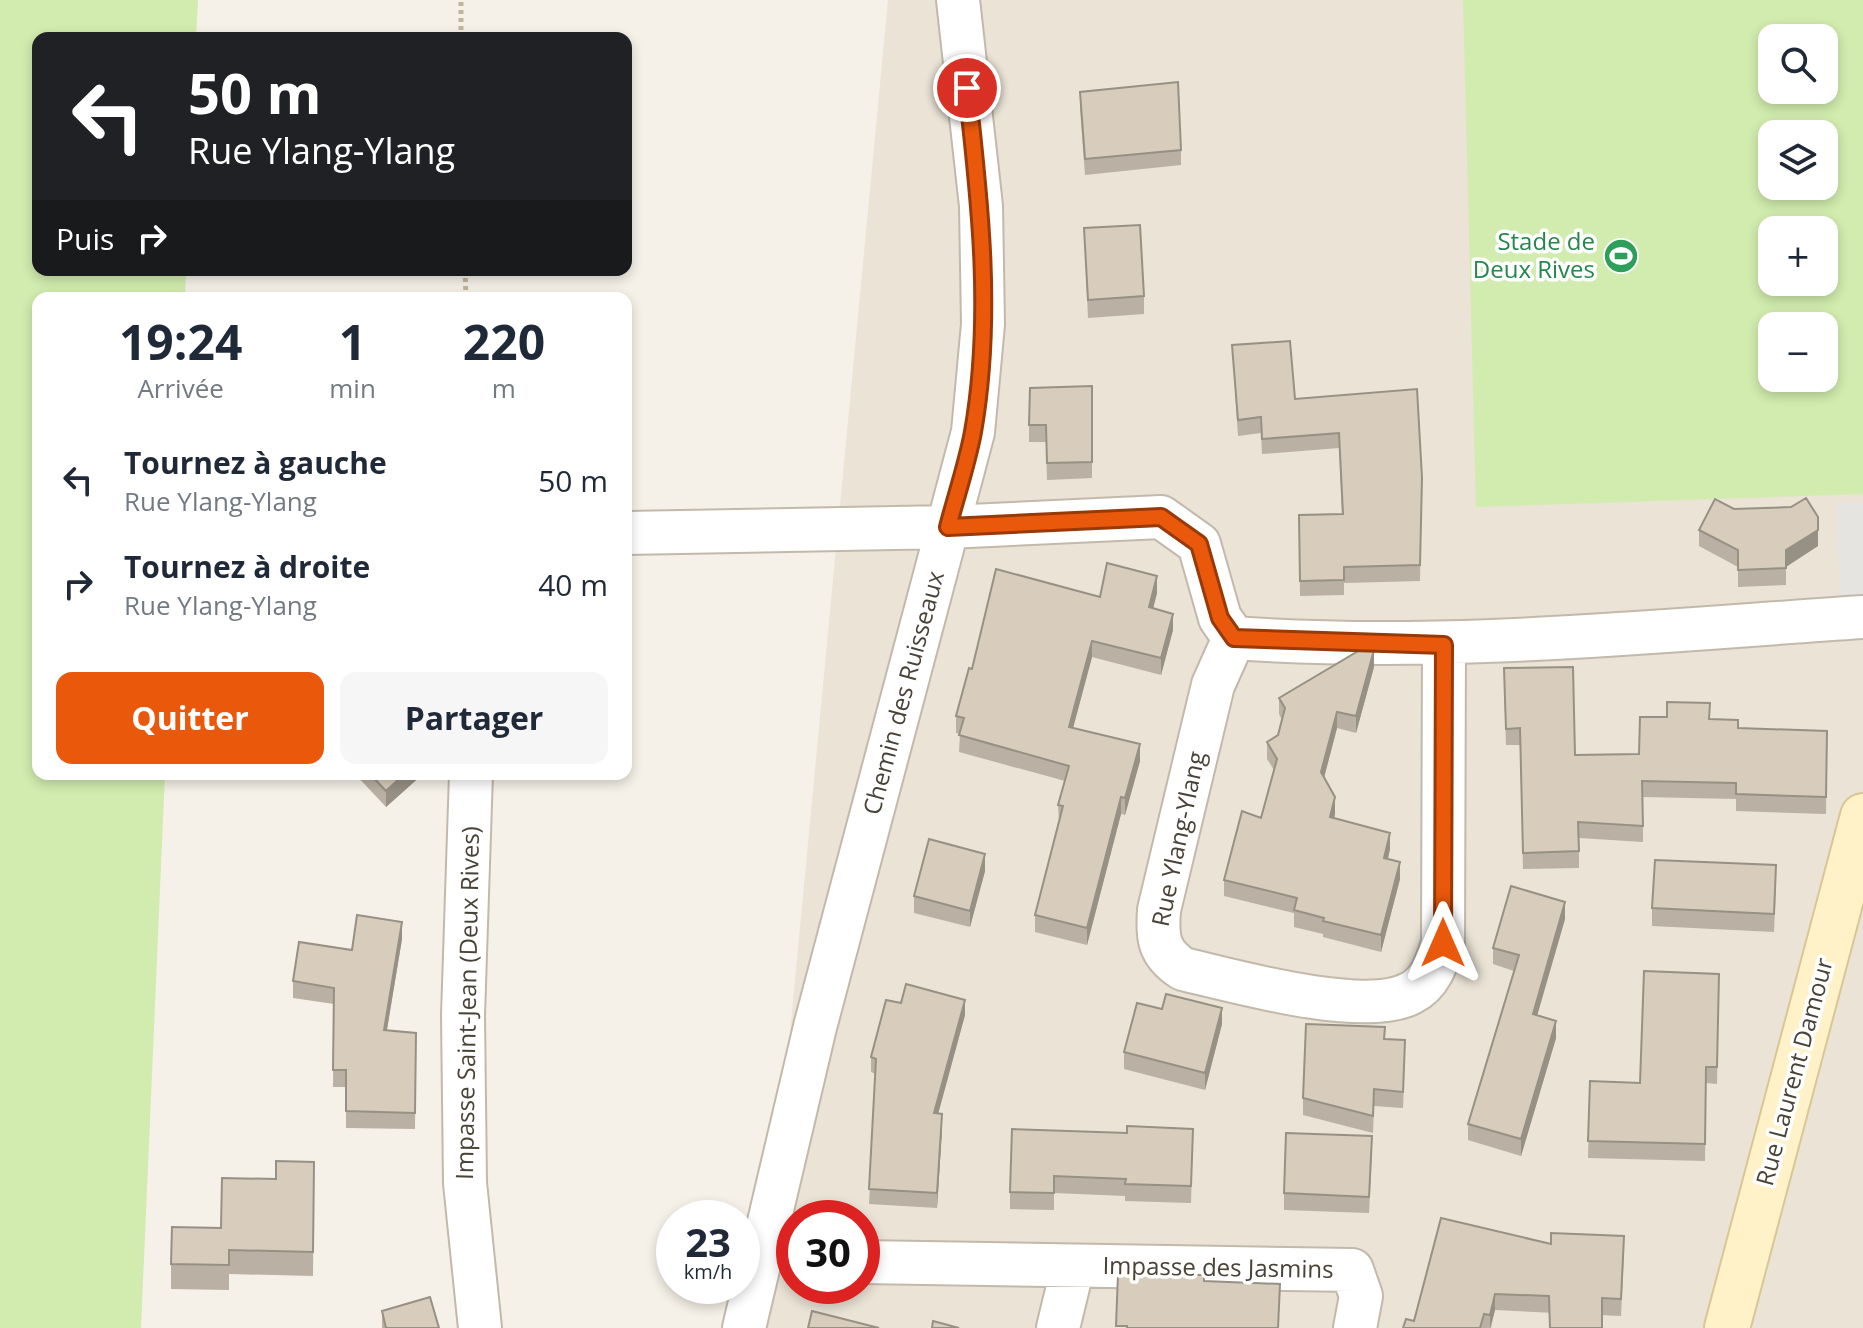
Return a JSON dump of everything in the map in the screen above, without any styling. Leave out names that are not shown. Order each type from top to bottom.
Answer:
[{"type":"street","name":"Chemin des Ruisseaux","points":[[787,1200],[815,1027],[973,432],[983,324],[981,206],[958,0]]},
{"type":"street","points":[[632,533],[948,527],[1161,517],[1199,544],[1220,618],[1234,638],[1444,645],[1863,617]]},
{"type":"street","name":"Rue Ylang-Ylang","points":[[1234,638],[1213,685],[1159,910],[1157,941],[1170,961],[1183,969],[1303,998],[1391,1000],[1413,992],[1435,971],[1443,943],[1444,645]]},
{"type":"street","name":"Impasse Saint-Jean (Deux Rives)","points":[[471,780],[463,1015],[465,1183],[480,1328]]},
{"type":"street","name":"Rue Laurent Damour","points":[[1727,1328],[1863,816]]},
{"type":"street","name":"Chemin des Ruisseaux","points":[[744,1328],[776,1262]]},
{"type":"street","name":"Impasse des Jasmins","points":[[880,1262],[1352,1270],[1361,1296],[1355,1328]]},
{"type":"street","name":"Impasse des Jasmins","points":[[1058,1328],[1073,1266]]},
{"type":"path","points":[[461,0],[461,32]]},
{"type":"shaded area","points":[[888,0],[1863,0],[1863,1328],[762,1328]]},
{"type":"shaded area","points":[[1863,502],[1863,595],[1840,596],[1837,503]]},
{"type":"green space","points":[[0,0],[198,0],[196,32],[32,32],[32,276],[186,276],[185,292],[32,292],[32,780],[165,780],[141,1328],[0,1328]]},
{"type":"green space","name":"Stade de Deux Rives","points":[[1463,0],[1863,0],[1863,494],[1476,507]]},
{"type":"building","points":[[1178,82],[1181,150],[1085,159],[1080,92]]},
{"type":"building","points":[[1140,225],[1144,296],[1088,300],[1084,228]]},
{"type":"building","points":[[1290,341],[1295,399],[1417,389],[1422,478],[1420,565],[1344,567],[1344,580],[1300,581],[1299,515],[1343,514],[1339,433],[1262,439],[1261,417],[1238,420],[1232,345]]},
{"type":"building","points":[[1092,386],[1092,462],[1047,463],[1046,425],[1029,425],[1030,388]]},
{"type":"building","points":[[1806,498],[1818,517],[1818,530],[1786,550],[1786,568],[1738,570],[1738,550],[1699,530],[1715,499],[1734,509],[1791,507]]},
{"type":"building","points":[[1107,563],[1157,576],[1149,607],[1173,614],[1161,658],[1092,641],[1069,727],[1140,744],[1125,798],[1121,797],[1087,928],[1035,915],[1063,806],[1058,805],[1069,766],[959,735],[964,718],[956,716],[969,668],[972,669],[996,569],[1100,597]]},
{"type":"building","points":[[1360,650],[1374,650],[1356,716],[1337,712],[1321,772],[1335,797],[1330,817],[1390,833],[1384,858],[1400,862],[1381,935],[1323,921],[1324,918],[1294,910],[1297,898],[1224,880],[1242,811],[1261,818],[1277,759],[1267,742],[1278,735],[1285,708],[1279,698]]},
{"type":"building","points":[[1573,667],[1575,755],[1639,754],[1640,717],[1667,717],[1667,702],[1710,703],[1709,719],[1738,720],[1738,728],[1827,731],[1826,797],[1736,794],[1736,783],[1642,781],[1643,826],[1578,822],[1579,851],[1523,853],[1520,728],[1506,729],[1504,668]]},
{"type":"building","points":[[376,780],[398,780],[386,791]]},
{"type":"building","points":[[929,839],[985,854],[970,911],[914,896]]},
{"type":"building","points":[[1655,860],[1776,865],[1774,914],[1652,908]]},
{"type":"building","points":[[1511,886],[1565,902],[1533,1014],[1556,1021],[1521,1139],[1468,1124],[1519,955],[1493,948]]},
{"type":"building","points":[[357,915],[402,922],[384,1030],[416,1033],[415,1113],[346,1111],[346,1070],[333,1070],[334,988],[293,981],[299,942],[352,950]]},
{"type":"building","points":[[1644,971],[1719,974],[1717,1067],[1706,1067],[1705,1144],[1588,1141],[1590,1081],[1640,1083]]},
{"type":"building","points":[[906,984],[965,1000],[934,1113],[942,1114],[937,1193],[869,1189],[876,1059],[871,1057],[886,1000],[901,1003]]},
{"type":"building","points":[[1166,994],[1222,1008],[1205,1073],[1124,1052],[1137,1003],[1162,1009]]},
{"type":"building","points":[[1306,1024],[1385,1027],[1384,1039],[1405,1040],[1403,1092],[1374,1089],[1373,1116],[1303,1098]]},
{"type":"building","points":[[1127,1126],[1193,1129],[1191,1186],[1125,1184],[1126,1179],[1054,1176],[1054,1193],[1010,1192],[1012,1129],[1127,1133]]},
{"type":"building","points":[[1286,1133],[1372,1136],[1369,1197],[1284,1193]]},
{"type":"building","points":[[276,1161],[314,1162],[313,1252],[229,1250],[229,1265],[171,1264],[172,1227],[221,1228],[222,1178],[276,1179]]},
{"type":"building","points":[[1441,1218],[1551,1244],[1551,1233],[1624,1236],[1621,1299],[1602,1298],[1602,1328],[1550,1328],[1549,1296],[1495,1294],[1490,1315],[1484,1314],[1480,1328],[1403,1328],[1406,1319],[1414,1321]]},
{"type":"building","points":[[1118,1274],[1204,1275],[1204,1281],[1280,1284],[1278,1328],[1116,1326]]},
{"type":"building","points":[[430,1297],[439,1328],[386,1328],[382,1311]]},
{"type":"building","points":[[812,1311],[879,1328],[808,1328]]},
{"type":"building","points":[[933,1321],[959,1328],[932,1328]]},
{"type":"place","name":"Stade de Deux Rives","points":[[1621,256]]},
{"type":"route","points":[[967,88],[981,206],[983,324],[973,432],[948,527],[1161,517],[1199,544],[1220,618],[1234,638],[1444,645],[1443,943]]}]
